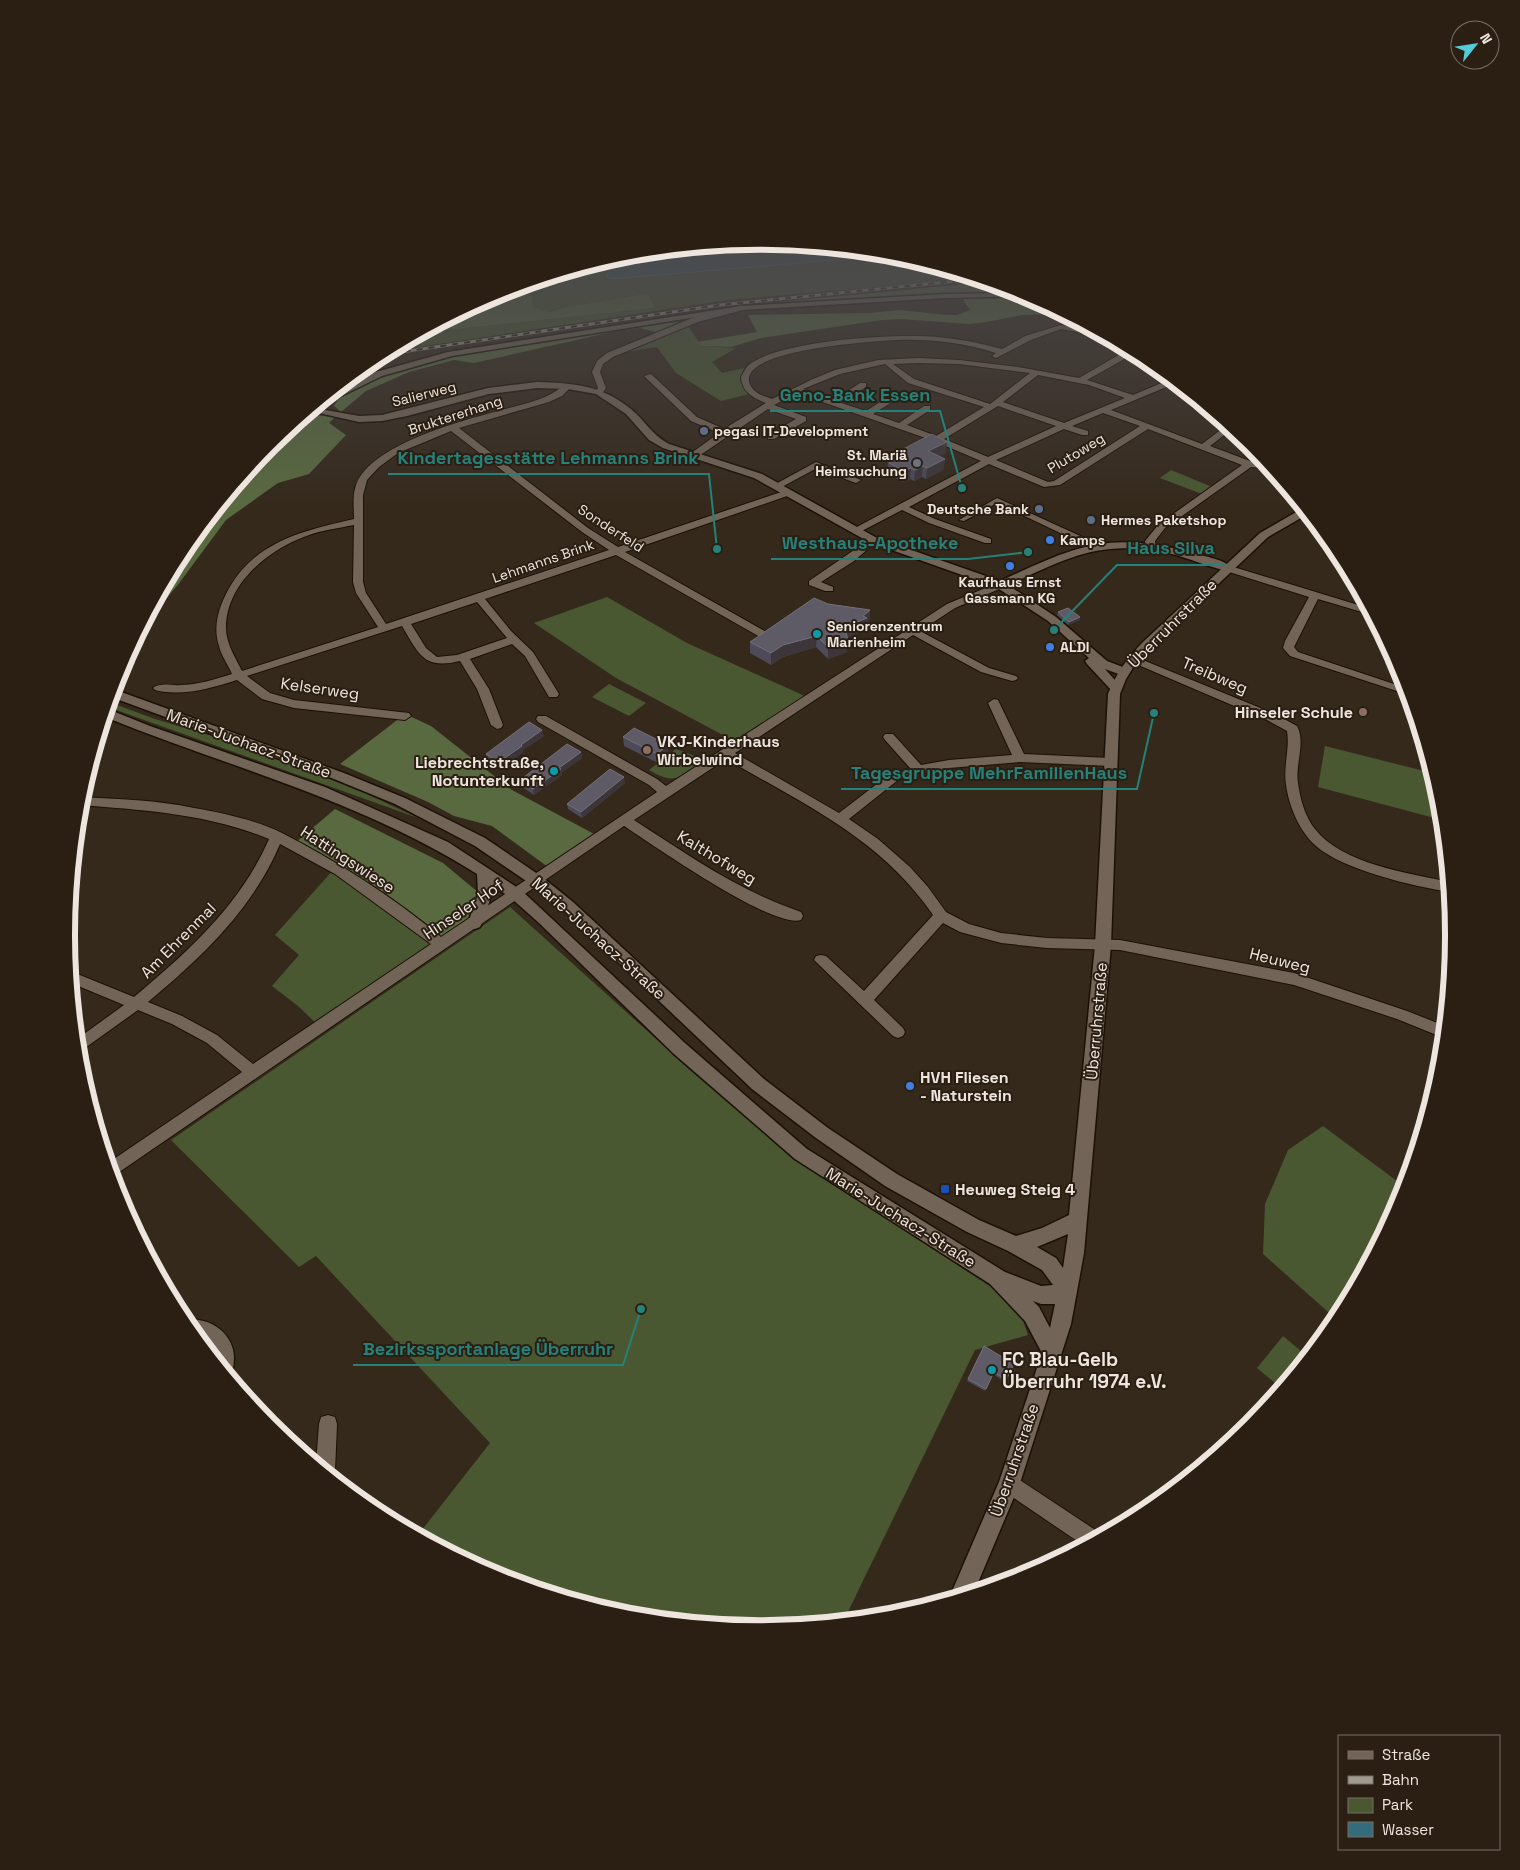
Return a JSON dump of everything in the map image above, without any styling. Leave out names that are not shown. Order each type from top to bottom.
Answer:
[{"type":"main road","points":[[346,390],[369,378],[407,365],[463,351],[597,330]]},
{"type":"main road","name":"Salierweg","points":[[318,412],[359,419],[382,418],[412,412],[488,391],[514,387],[568,386],[599,392]]},
{"type":"main road","points":[[599,392],[629,412],[652,438],[673,449],[758,476],[873,540],[1000,585],[1059,624],[1088,653],[1103,664],[1124,672]]},
{"type":"main road","name":"Überruhrstraße","points":[[964,1589],[1009,1483],[1061,1324],[1075,1253],[1102,945],[1109,840],[1112,708],[1116,688],[1133,659],[1227,568],[1264,535],[1300,514]]},
{"type":"main road","points":[[1000,585],[1081,550],[1098,547],[1151,546],[1185,554],[1227,568]]},
{"type":"main road","points":[[1088,653],[1098,671],[1116,688]]},
{"type":"main road","name":"Marie-Juchacz-Straße","points":[[111,715],[320,790],[443,846],[516,894],[562,935],[680,1049],[801,1154],[997,1278],[1041,1295],[1068,1293],[1049,1264],[1015,1245],[973,1226],[892,1180],[815,1128],[758,1084],[701,1033],[611,945],[537,880],[461,831],[400,801],[339,776],[118,695]]},
{"type":"main road","points":[[475,923],[485,894],[484,872]]},
{"type":"main road","points":[[1015,1245],[1046,1236],[1079,1219]]},
{"type":"main road","name":"Marie-Juchacz-Straße","points":[[997,1278],[1032,1314],[1052,1352]]},
{"type":"street","points":[[599,392],[602,384],[596,372],[604,359],[621,349],[669,330]]},
{"type":"street","points":[[987,365],[988,361],[1028,338],[1051,330]]},
{"type":"street","points":[[771,438],[803,419],[771,405],[749,390],[745,383],[746,373],[760,362],[787,352],[853,341],[914,338],[966,342],[1003,352]]},
{"type":"street","points":[[1079,381],[1124,355]]},
{"type":"street","points":[[693,456],[725,433],[797,390],[842,371],[887,362],[949,362],[1037,372],[1079,381],[1132,398]]},
{"type":"street","points":[[887,362],[901,375],[912,381],[1084,433]]},
{"type":"street","points":[[937,439],[994,405],[1037,372]]},
{"type":"street","points":[[364,376],[369,378]]},
{"type":"street","points":[[648,376],[694,419],[725,433]]},
{"type":"street","points":[[856,532],[900,506],[987,460],[1132,398],[1168,385]]},
{"type":"street","name":"Bruktererhang","points":[[384,628],[362,593],[358,582],[359,521],[357,499],[363,479],[370,471],[402,447],[422,438],[554,397],[568,386]]},
{"type":"street","points":[[836,403],[862,386]]},
{"type":"street","points":[[797,390],[937,439],[987,460]]},
{"type":"street","points":[[867,414],[894,396]]},
{"type":"street","points":[[900,426],[927,408]]},
{"type":"street","points":[[1104,410],[1249,464],[1257,464]]},
{"type":"street","name":"Plutoweg","points":[[987,460],[1050,485],[1057,483],[1147,426]]},
{"type":"street","name":"Sonderfeld","points":[[453,428],[585,530],[618,552],[764,635]]},
{"type":"street","points":[[1203,446],[1224,431]]},
{"type":"street","points":[[1151,546],[1150,541],[1162,526],[1249,464]]},
{"type":"street","points":[[777,486],[816,465],[856,480]]},
{"type":"street","name":"Lehmanns Brink","points":[[159,688],[182,689],[238,676],[618,552],[787,493]]},
{"type":"street","points":[[962,520],[997,500],[1098,547]]},
{"type":"street","points":[[900,506],[932,521],[988,541]]},
{"type":"street","points":[[238,676],[224,646],[221,627],[226,604],[237,582],[249,568],[271,549],[306,533],[359,521]]},
{"type":"street","points":[[829,589],[813,583],[850,559],[873,540]]},
{"type":"street","points":[[1227,568],[1362,609]]},
{"type":"street","name":"Hinseler Hof","points":[[116,1167],[441,944],[475,923],[666,793],[951,606],[1000,585]]},
{"type":"street","points":[[1315,595],[1288,648],[1294,654],[1399,689]]},
{"type":"street","name":"Lehmanns Brink","points":[[479,598],[507,633],[529,654],[553,694]]},
{"type":"street","points":[[405,623],[429,658],[436,662],[463,657],[515,639]]},
{"type":"street","points":[[913,631],[986,670],[1012,678]]},
{"type":"street","points":[[463,657],[484,689],[498,725]]},
{"type":"street","name":"Treibweg","points":[[1133,659],[1271,716],[1293,729],[1291,777],[1298,808],[1311,833],[1335,853],[1365,865],[1443,886]]},
{"type":"street","name":"Kelserweg","points":[[238,676],[257,691],[278,700],[329,708],[336,707],[405,716]]},
{"type":"street","points":[[994,703],[1020,758]]},
{"type":"street","points":[[542,718],[653,782],[666,793]]},
{"type":"street","points":[[890,737],[918,770]]},
{"type":"street","points":[[727,754],[840,819],[872,842],[905,870],[923,890],[941,916],[865,1000]]},
{"type":"street","points":[[840,819],[894,777],[918,770],[949,764],[1020,758],[1110,762]]},
{"type":"street","name":"Hattingswiese","points":[[88,802],[188,811],[235,821],[278,836],[329,863],[418,925],[441,944]]},
{"type":"street","name":"Kalthofweg","points":[[625,820],[686,861],[727,885],[760,902],[796,916]]},
{"type":"street","name":"Am Ehrenmal","points":[[84,1042],[136,1004],[199,947],[237,905],[273,851],[278,836]]},
{"type":"street","name":"Heuweg","points":[[941,916],[965,928],[1001,938],[1120,945],[1294,979],[1402,1015],[1438,1030]]},
{"type":"street","points":[[821,960],[898,1032]]},
{"type":"street","points":[[76,979],[177,1020],[212,1039],[253,1073]]},
{"type":"street","points":[[199,1328],[219,1338],[224,1344],[224,1361]]},
{"type":"street","points":[[325,1464],[328,1424]]},
{"type":"street","points":[[1009,1483],[1087,1536]]},
{"type":"green space","points":[[447,330],[529,330],[406,349],[438,331]]},
{"type":"green space","points":[[620,330],[474,363],[454,360],[409,372],[366,391],[341,412],[334,406],[349,391],[374,378],[406,367],[478,351]]},
{"type":"green space","points":[[691,330],[702,346],[736,348],[712,362],[722,373],[744,368],[740,380],[749,394],[721,401],[676,373],[657,347],[624,352],[677,331]]},
{"type":"green space","points":[[756,330],[813,330],[761,338],[731,347],[702,346],[697,342],[757,332]]},
{"type":"green space","points":[[315,415],[335,417],[329,423],[346,435],[309,474],[278,483],[226,520],[159,607],[190,554],[217,518],[245,483]]},
{"type":"green space","points":[[1171,470],[1212,487],[1202,494],[1160,478]]},
{"type":"green space","points":[[607,597],[687,643],[807,697],[736,742],[616,678],[534,623]]},
{"type":"green space","points":[[609,684],[646,703],[629,716],[592,697]]},
{"type":"green space","points":[[115,704],[155,719],[216,737],[363,792],[418,818],[113,709]]},
{"type":"green space","points":[[405,714],[431,726],[512,790],[596,835],[548,867],[492,826],[454,816],[428,802],[340,764]]},
{"type":"green space","points":[[1325,746],[1425,771],[1435,818],[1318,787]]},
{"type":"green space","points":[[676,749],[706,760],[679,777],[666,778],[649,770]]},
{"type":"green space","points":[[335,809],[443,863],[491,903],[440,942],[295,843]]},
{"type":"green space","points":[[335,868],[438,943],[319,1026],[298,1006],[272,986],[299,955],[275,935]]},
{"type":"green space","points":[[510,907],[696,1075],[797,1161],[999,1292],[1020,1312],[1028,1335],[975,1350],[847,1614],[805,1619],[715,1619],[626,1607],[540,1584],[498,1568],[422,1530],[490,1443],[316,1256],[299,1267],[171,1140]]},
{"type":"green space","points":[[1323,1126],[1399,1182],[1374,1238],[1331,1315],[1263,1254],[1265,1204],[1288,1150]]},
{"type":"green space","points":[[1283,1336],[1303,1352],[1277,1385],[1257,1368]]},
{"type":"building","points":[[932,434],[947,442],[928,451],[945,459],[927,468],[923,466],[915,470],[911,468],[904,471],[889,463],[895,460],[888,457]]},
{"type":"building","points":[[814,598],[828,604],[870,610],[863,616],[867,618],[845,627],[848,641],[828,647],[817,636],[783,645],[771,653],[750,642]]},
{"type":"building","points":[[1068,608],[1080,617],[1069,622],[1058,612]]},
{"type":"building","points":[[529,722],[542,730],[499,762],[486,754]]},
{"type":"building","points":[[634,728],[668,745],[657,754],[623,737]]},
{"type":"building","points":[[567,744],[581,752],[559,768],[561,769],[533,789],[519,781]]},
{"type":"building","points":[[610,769],[624,777],[581,812],[567,804]]},
{"type":"building","name":"FC Blau-Gelb Überruhr 1974 e.V.","points":[[984,1346],[1014,1364],[1006,1380],[994,1372],[986,1389],[968,1379]]},
{"type":"waterway","points":[[435,333],[441,332]]},
{"type":"railway","points":[[401,352],[549,330]]},
{"type":"place","name":"pegasi IT-Development","points":[[704,431]]},
{"type":"place","name":"St. Mariä Heimsuchung","points":[[917,463]]},
{"type":"place","name":"Geno-Bank Essen","points":[[962,488]]},
{"type":"place","name":"Deutsche Bank","points":[[1039,509]]},
{"type":"place","name":"Hermes Paketshop","points":[[1091,520]]},
{"type":"place","name":"Kamps","points":[[1050,540]]},
{"type":"place","name":"Kindertagesstätte Lehmanns Brink","points":[[717,549]]},
{"type":"place","name":"Westhaus-Apotheke","points":[[1028,552]]},
{"type":"place","name":"Kaufhaus Ernst Gassmann KG","points":[[1010,566]]},
{"type":"place","name":"Haus Silva","points":[[1054,630]]},
{"type":"place","name":"Seniorenzentrum Marienheim","points":[[817,634]]},
{"type":"place","name":"ALDI","points":[[1050,647]]},
{"type":"place","name":"Hinseler Schule","points":[[1363,712]]},
{"type":"place","name":"Tagesgruppe MehrFamilienHaus","points":[[1154,713]]},
{"type":"place","name":"VKJ-Kinderhaus Wirbelwind","points":[[647,750]]},
{"type":"place","name":"Liebrechtstraße, Notunterkunft","points":[[554,771]]},
{"type":"place","name":"HVH Fliesen - Naturstein","points":[[910,1086]]},
{"type":"place","name":"Heuweg Steig 4","points":[[945,1189]]},
{"type":"place","name":"Bezirkssportanlage Überruhr","points":[[641,1309]]},
{"type":"place","name":"FC Blau-Gelb Überruhr 1974 e.V.","points":[[992,1370]]}]
